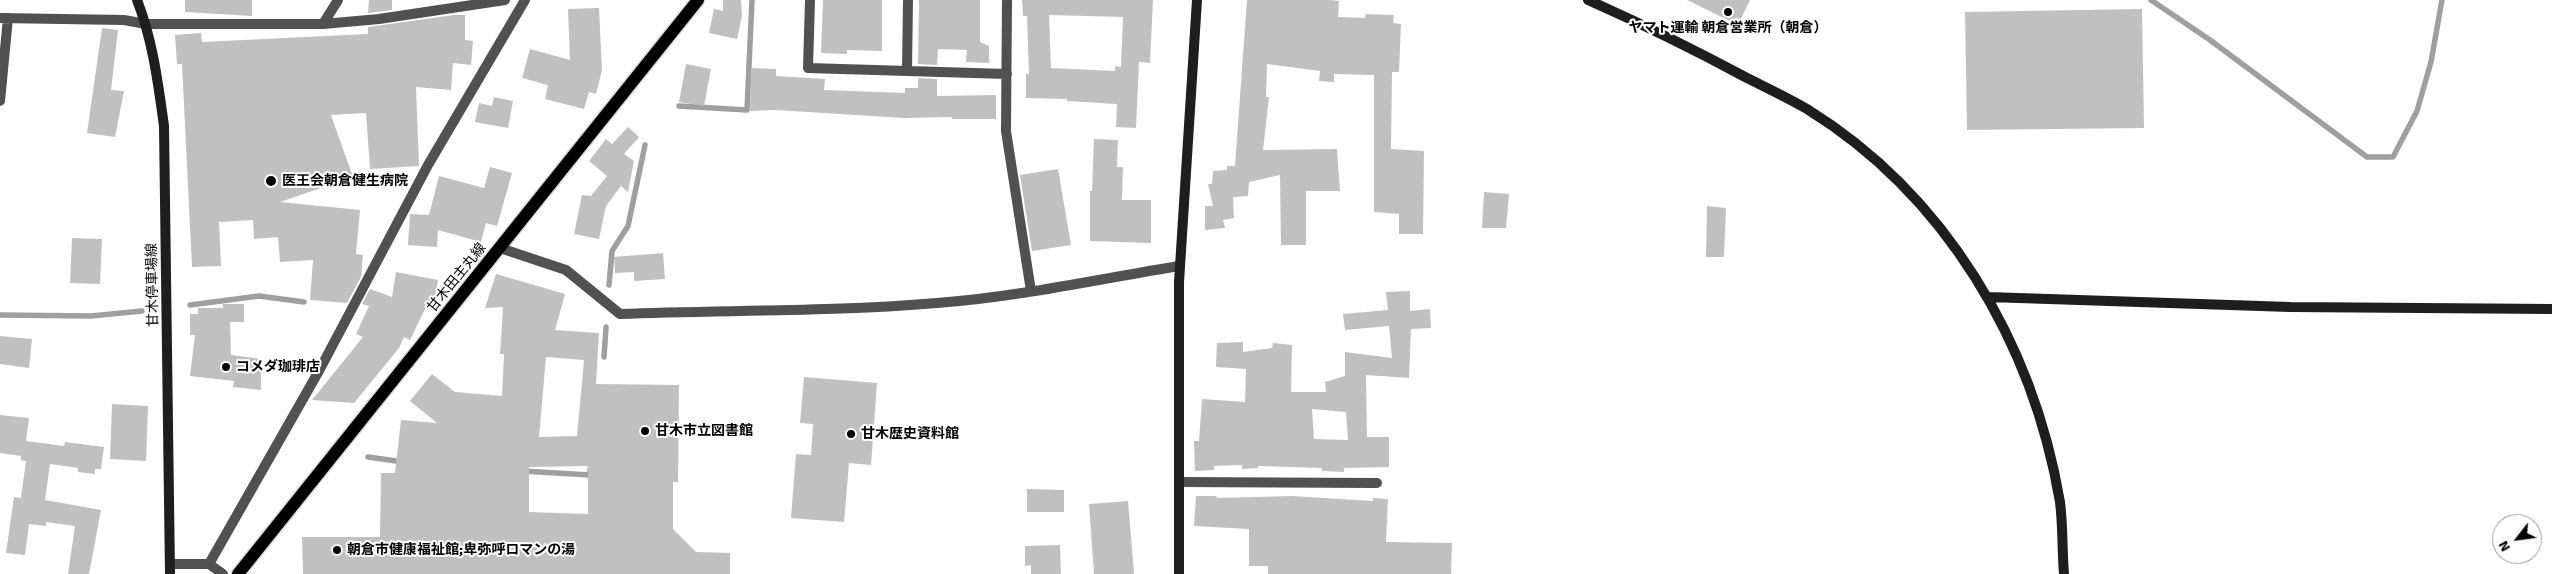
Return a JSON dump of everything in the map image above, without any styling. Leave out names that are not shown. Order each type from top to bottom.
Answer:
[{"type":"main road","name":"甘木田主丸線","points":[[238,574],[698,0]]},
{"type":"street","name":"甘木停車場線","points":[[137,0],[146,24],[155,62],[164,126],[170,569]]},
{"type":"street","points":[[323,24],[338,0]]},
{"type":"street","points":[[0,101],[4,18],[124,20],[146,24],[323,24],[379,19],[506,0]]},
{"type":"street","points":[[209,564],[320,369],[428,165],[525,0]]},
{"type":"street","points":[[810,0],[808,68],[1007,74]]},
{"type":"street","points":[[907,71],[908,0]]},
{"type":"street","points":[[1008,0],[1006,132],[1031,291]]},
{"type":"street","points":[[1179,574],[1180,266],[1197,0]]},
{"type":"street","points":[[1588,0],[1724,66],[1807,110],[1866,153],[1932,217],[1988,296],[2014,347],[2030,387],[2046,437],[2060,504],[2064,574]]},
{"type":"street","points":[[500,248],[566,270],[620,314],[750,310],[804,312],[938,303],[1031,291],[1180,266]]},
{"type":"street","points":[[1988,296],[2290,307],[2552,309]]},
{"type":"street","points":[[1179,482],[1377,483]]},
{"type":"street","points":[[170,569],[209,564],[223,574]]},
{"type":"building","points":[[185,0],[252,0],[252,16],[185,12]]},
{"type":"building","points":[[369,0],[392,0],[392,10],[368,13]]},
{"type":"building","points":[[723,0],[741,0],[742,16],[737,39],[709,33],[714,9],[723,11]]},
{"type":"building","points":[[823,0],[882,0],[882,51],[847,50],[847,54],[821,53]]},
{"type":"building","points":[[919,0],[980,0],[980,42],[989,46],[989,63],[966,62],[967,50],[938,49],[937,65],[918,64]]},
{"type":"building","points":[[1022,0],[1153,0],[1150,63],[1139,62],[1136,128],[1116,127],[1117,104],[1067,101],[1067,99],[1026,98],[1026,74],[1029,74],[1027,16],[1023,16]],"holes":[[[1049,15],[1123,17],[1121,67],[1115,66],[1115,71],[1051,68]]]},
{"type":"building","points":[[1247,0],[1339,1],[1338,17],[1365,18],[1366,14],[1394,15],[1393,23],[1401,24],[1399,72],[1392,72],[1391,149],[1424,151],[1423,234],[1399,234],[1399,214],[1374,212],[1374,75],[1334,74],[1334,82],[1319,81],[1320,71],[1267,64],[1266,97],[1269,97],[1263,150],[1337,149],[1340,191],[1306,191],[1306,245],[1281,245],[1280,175],[1249,182],[1248,196],[1233,197],[1234,218],[1223,220],[1225,228],[1205,230],[1205,206],[1213,206],[1208,184],[1212,184],[1213,171],[1227,170],[1227,166],[1235,166]]},
{"type":"building","name":"ヤマト運輸 朝倉営業所（朝倉）","points":[[1687,0],[1750,0],[1738,25]]},
{"type":"building","points":[[599,8],[602,70],[596,94],[589,92],[584,109],[545,99],[548,85],[522,78],[530,49],[570,60],[568,9]]},
{"type":"building","points":[[2142,9],[2144,128],[1967,130],[1965,12]]},
{"type":"building","points":[[465,15],[465,40],[473,41],[471,65],[453,63],[451,90],[416,87],[419,166],[370,169],[366,113],[331,115],[353,177],[280,202],[360,210],[356,254],[363,255],[361,277],[347,303],[310,300],[313,260],[280,262],[278,237],[254,239],[253,220],[219,222],[221,266],[192,267],[182,64],[177,64],[175,35],[201,33],[202,42],[368,34],[368,27]]},
{"type":"building","points":[[102,28],[118,30],[111,90],[124,91],[115,137],[87,133]]},
{"type":"building","points":[[686,64],[711,69],[704,106],[679,102]]},
{"type":"building","points":[[751,68],[776,69],[776,76],[825,79],[824,90],[905,93],[905,88],[918,88],[918,78],[937,79],[937,96],[996,95],[996,119],[952,119],[952,117],[905,118],[775,110],[750,111]]},
{"type":"building","points":[[494,97],[513,101],[508,128],[475,122],[479,103],[492,106]]},
{"type":"building","points":[[628,127],[639,137],[624,154],[634,161],[628,192],[621,186],[606,206],[599,239],[574,234],[582,195],[591,196],[607,176],[589,161],[606,139],[612,144]]},
{"type":"building","points":[[1094,139],[1118,140],[1117,167],[1123,167],[1122,200],[1151,200],[1151,243],[1090,241],[1090,191],[1092,191]]},
{"type":"building","points":[[490,167],[512,173],[497,226],[486,223],[481,242],[438,230],[437,247],[408,245],[410,214],[429,215],[439,176],[484,188]]},
{"type":"building","points":[[1058,169],[1071,245],[1032,251],[1020,175]]},
{"type":"building","points":[[1484,192],[1509,194],[1506,228],[1482,228]]},
{"type":"building","points":[[1707,206],[1726,208],[1724,257],[1706,257]]},
{"type":"building","points":[[72,238],[102,239],[100,284],[70,283]]},
{"type":"building","points":[[663,253],[665,279],[634,281],[634,272],[615,273],[614,257]]},
{"type":"building","points":[[396,272],[438,280],[433,306],[427,305],[410,340],[404,337],[399,348],[354,403],[312,400],[363,337],[356,334],[369,306],[362,304],[370,289],[392,297]]},
{"type":"building","points":[[496,274],[565,294],[555,330],[599,333],[596,384],[679,385],[678,482],[673,482],[673,529],[696,552],[730,553],[730,574],[303,574],[302,537],[380,537],[381,473],[395,473],[401,420],[437,423],[410,401],[432,374],[455,392],[502,396],[504,354],[500,354],[503,307],[485,308]],"holes":[[[546,357],[584,360],[577,436],[539,437]],[[588,466],[588,514],[529,512],[529,467]]]},
{"type":"building","points":[[1410,291],[1410,311],[1430,309],[1431,328],[1411,329],[1409,378],[1366,375],[1367,437],[1389,437],[1389,467],[1344,468],[1344,472],[1322,471],[1322,468],[1258,466],[1258,468],[1242,469],[1242,465],[1214,466],[1214,470],[1195,471],[1194,441],[1199,441],[1202,399],[1245,402],[1246,369],[1216,367],[1217,343],[1243,342],[1243,352],[1272,348],[1273,343],[1292,345],[1291,392],[1326,392],[1325,382],[1345,376],[1345,352],[1392,358],[1389,326],[1345,330],[1343,314],[1388,310],[1386,292]],"holes":[[[1312,409],[1346,412],[1348,440],[1314,439]]]},
{"type":"building","points":[[223,304],[244,304],[244,322],[230,322],[231,355],[261,359],[261,390],[233,387],[234,381],[190,376],[195,335],[190,335],[190,314],[198,314],[198,308],[223,308]]},
{"type":"building","points":[[0,336],[32,339],[29,368],[0,364]]},
{"type":"building","points":[[804,377],[877,383],[871,465],[849,463],[844,522],[791,518],[796,454],[811,455],[813,424],[800,423]]},
{"type":"building","points":[[112,404],[148,406],[146,461],[110,459]]},
{"type":"building","points":[[0,415],[29,418],[26,441],[64,446],[65,442],[104,447],[101,469],[95,469],[95,474],[78,472],[78,468],[50,464],[45,500],[101,510],[89,574],[68,574],[75,526],[46,522],[46,526],[29,524],[25,555],[6,553],[14,497],[21,498],[26,461],[21,460],[21,456],[0,453]]},
{"type":"building","points":[[1027,489],[1064,490],[1064,512],[1027,512]]},
{"type":"building","points":[[1196,496],[1215,496],[1218,498],[1291,496],[1373,501],[1373,498],[1388,499],[1386,542],[1452,543],[1451,574],[1268,574],[1268,566],[1249,566],[1249,529],[1194,526]]},
{"type":"building","points":[[1128,501],[1134,574],[1094,574],[1089,504]]},
{"type":"building","points":[[1060,545],[1061,574],[1031,574],[1031,565],[1025,566],[1025,546]]},
{"type":"waterway","points":[[679,106],[747,110],[752,0]]},
{"type":"waterway","points":[[2151,0],[2210,40],[2367,157],[2393,157],[2417,111],[2431,62],[2442,0]]},
{"type":"waterway","points":[[609,285],[612,251],[628,226],[645,145]]},
{"type":"waterway","points":[[190,305],[259,296],[304,302]]},
{"type":"waterway","points":[[0,315],[91,316],[142,311]]},
{"type":"waterway","points":[[604,357],[606,327]]},
{"type":"waterway","points":[[368,457],[403,462]]},
{"type":"waterway","points":[[522,471],[590,475],[590,469]]},
{"type":"place","name":"ヤマト運輸 朝倉営業所（朝倉）","points":[[1728,12]]},
{"type":"place","name":"医王会朝倉健生病院","points":[[271,181]]},
{"type":"place","name":"コメダ珈琲店","points":[[226,367]]},
{"type":"place","name":"甘木市立図書館","points":[[645,431]]},
{"type":"place","name":"甘木歴史資料館","points":[[851,434]]},
{"type":"place","name":"朝倉市健康福祉館;卑弥呼ロマンの湯","points":[[337,550]]}]
